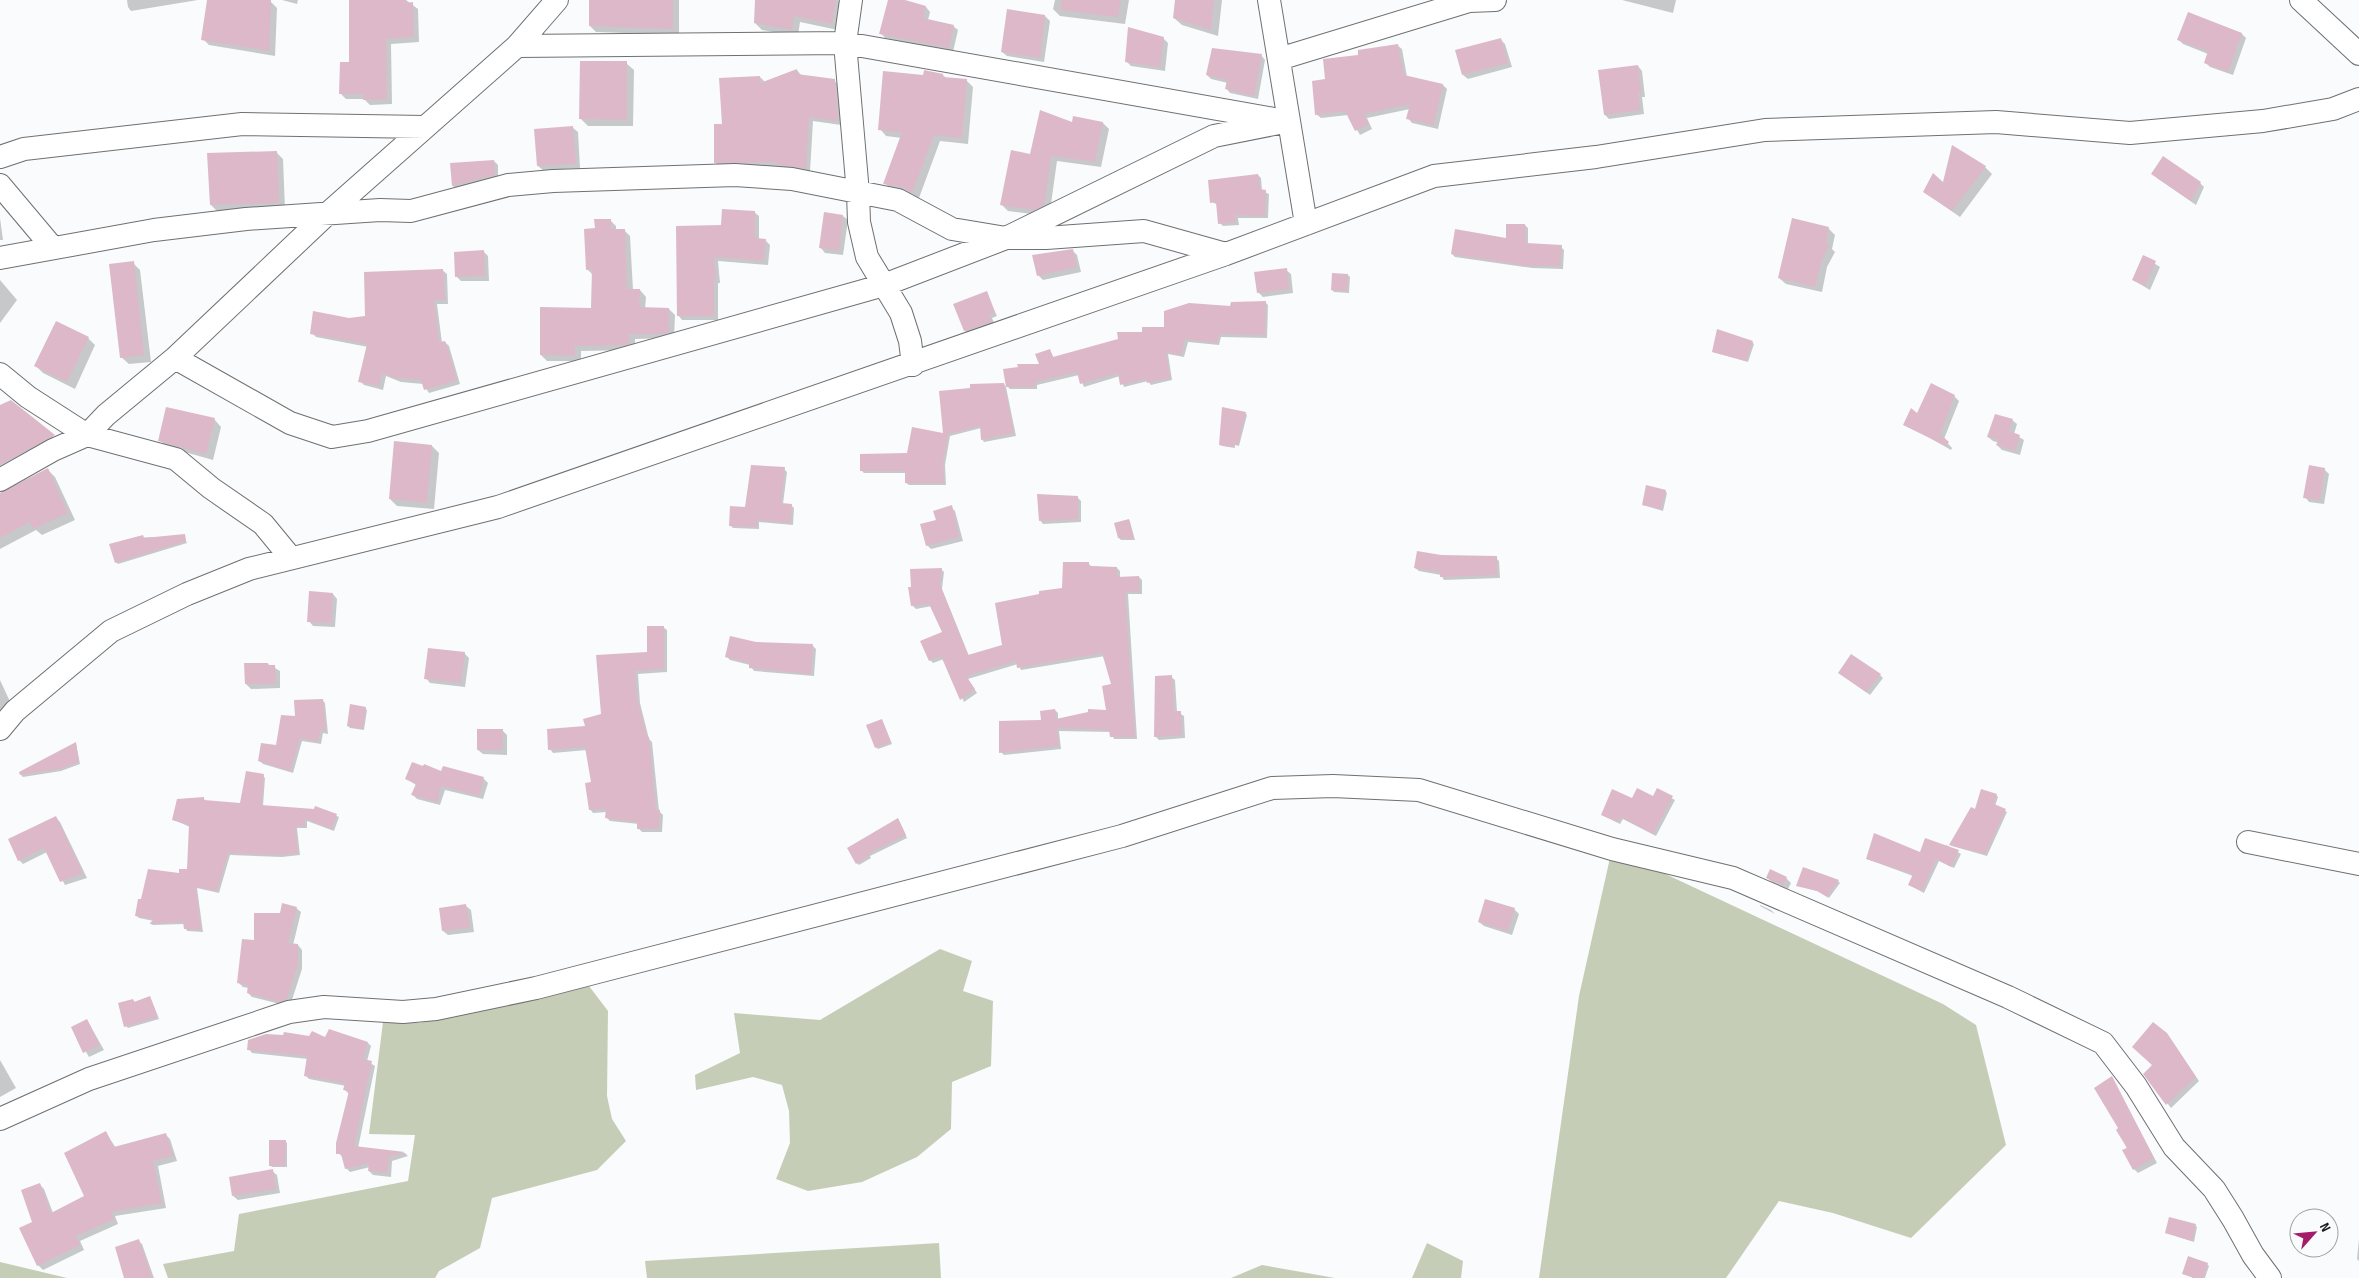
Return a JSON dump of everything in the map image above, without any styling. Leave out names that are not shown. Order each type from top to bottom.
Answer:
[{"type":"street","points":[[0,480],[54,450],[87,435],[106,415],[175,358],[326,214],[517,46],[558,0]]},
{"type":"street","points":[[851,0],[845,43],[858,193],[858,222],[867,257],[901,313],[910,341],[913,365]]},
{"type":"street","points":[[1269,0],[1306,224]]},
{"type":"street","points":[[1279,59],[1468,0],[1495,0]]},
{"type":"street","points":[[2301,0],[2359,54]]},
{"type":"street","points":[[517,46],[845,43],[1289,122]]},
{"type":"street","points":[[0,728],[15,711],[110,631],[187,594],[248,569],[498,508],[913,365],[1226,254],[1434,176],[1596,157],[1765,130],[1996,122],[2130,133],[2263,121],[2333,109],[2359,99]]},
{"type":"street","points":[[175,358],[290,423],[332,437],[368,431],[884,285],[1006,238],[1214,136],[1289,122]]},
{"type":"street","points":[[0,157],[24,150],[242,124],[425,127]]},
{"type":"street","points":[[0,258],[154,230],[246,219],[380,210],[411,211],[508,185],[693,175],[735,175],[792,179],[898,200],[952,229],[1006,238],[1046,238],[1144,231],[1226,254]]},
{"type":"street","points":[[0,185],[53,248]]},
{"type":"street","points":[[0,374],[28,397],[87,435],[176,459],[211,488],[263,524],[291,558]]},
{"type":"street","points":[[0,1119],[89,1079],[289,1012],[324,1007],[403,1012],[436,1009],[536,988],[1112,838],[1272,788],[1332,786],[1419,790],[1612,849],[1733,878],[2008,997],[2103,1043],[2136,1086],[2174,1147],[2214,1190],[2233,1218],[2253,1256],[2270,1278]]},
{"type":"street","points":[[2248,842],[2359,864]]},
{"type":"green space","points":[[1612,849],[1943,1004],[1976,1025],[2006,1145],[1911,1238],[1833,1213],[1779,1201],[1726,1278],[1539,1278],[1579,996]]},
{"type":"green space","points":[[940,949],[972,961],[963,991],[993,1001],[991,1066],[952,1082],[951,1129],[917,1157],[862,1182],[808,1191],[776,1179],[790,1143],[789,1111],[782,1085],[753,1077],[696,1090],[695,1075],[740,1053],[734,1013],[820,1020]]},
{"type":"green space","points":[[589,986],[608,1011],[607,1096],[612,1119],[626,1141],[597,1170],[492,1198],[480,1248],[439,1271],[435,1278],[168,1278],[163,1264],[234,1251],[239,1214],[408,1181],[415,1135],[369,1134],[383,1022],[419,1023]]},
{"type":"green space","points":[[939,1243],[941,1278],[647,1278],[645,1261]]},
{"type":"green space","points":[[1427,1243],[1463,1261],[1461,1278],[1412,1278]]},
{"type":"green space","points":[[0,1262],[67,1278],[0,1278]]},
{"type":"green space","points":[[1262,1265],[1335,1278],[1231,1278]]},
{"type":"building","points":[[207,0],[271,0],[269,51],[201,40]]},
{"type":"building","points":[[349,0],[406,0],[406,3],[413,2],[414,37],[386,39],[387,99],[363,100],[363,94],[339,94],[340,62],[349,62]]},
{"type":"building","points":[[589,0],[673,0],[673,29],[589,26]]},
{"type":"building","points":[[755,0],[836,0],[832,24],[794,16],[792,30],[754,23]]},
{"type":"building","points":[[888,0],[905,0],[926,6],[923,18],[954,25],[949,48],[879,34]]},
{"type":"building","points":[[1061,0],[1121,0],[1118,17],[1060,10]]},
{"type":"building","points":[[1175,0],[1214,0],[1211,30],[1173,18]]},
{"type":"building","points":[[1007,9],[1045,15],[1040,58],[1001,52]]},
{"type":"building","points":[[2188,12],[2242,33],[2228,72],[2204,63],[2208,51],[2177,40]]},
{"type":"building","points":[[1128,27],[1164,37],[1160,67],[1125,62]]},
{"type":"building","points":[[1501,38],[1508,63],[1462,75],[1455,50]]},
{"type":"building","points":[[1398,44],[1404,75],[1443,84],[1434,125],[1406,119],[1410,104],[1364,114],[1369,124],[1355,131],[1345,111],[1315,115],[1312,81],[1325,79],[1323,59],[1358,55],[1358,50]]},
{"type":"building","points":[[1212,48],[1262,54],[1254,96],[1225,89],[1227,80],[1206,75]]},
{"type":"building","points":[[580,61],[627,61],[627,120],[579,119]]},
{"type":"building","points":[[1638,65],[1641,93],[1638,93],[1640,110],[1604,115],[1598,70]]},
{"type":"building","points":[[797,69],[797,74],[835,79],[837,121],[809,117],[806,168],[776,165],[777,162],[714,163],[714,124],[722,124],[719,78],[760,76],[760,83]]},
{"type":"building","points":[[924,70],[943,74],[943,77],[967,79],[962,138],[934,135],[912,193],[901,187],[883,184],[902,132],[878,130],[883,71],[923,75]]},
{"type":"building","points":[[1040,110],[1072,122],[1073,116],[1103,122],[1095,162],[1051,156],[1044,205],[1034,210],[1000,205],[1011,150],[1030,154]]},
{"type":"building","points":[[573,126],[576,164],[537,166],[534,129]]},
{"type":"building","points":[[1952,145],[1986,166],[1952,211],[1923,192],[1933,173],[1943,182]]},
{"type":"building","points":[[277,151],[279,203],[210,205],[207,153]]},
{"type":"building","points":[[2163,156],[2201,182],[2191,201],[2151,174]]},
{"type":"building","points":[[494,160],[495,175],[452,186],[450,163]]},
{"type":"building","points":[[1258,174],[1260,189],[1266,190],[1265,216],[1235,215],[1236,222],[1218,224],[1216,202],[1210,203],[1208,180]]},
{"type":"building","points":[[722,209],[755,211],[755,238],[766,239],[764,261],[714,257],[716,279],[714,279],[714,316],[677,316],[676,226],[721,225]]},
{"type":"building","points":[[824,212],[843,215],[839,251],[819,248]]},
{"type":"building","points":[[1792,218],[1829,227],[1826,243],[1829,244],[1822,260],[1815,287],[1778,278]]},
{"type":"building","points":[[594,219],[611,219],[611,229],[625,229],[627,289],[640,289],[639,307],[669,308],[669,332],[661,334],[629,334],[629,343],[625,345],[575,346],[575,356],[540,355],[540,307],[591,308],[592,269],[586,270],[584,229],[595,228]]},
{"type":"building","points":[[1506,224],[1525,224],[1526,243],[1562,245],[1560,266],[1528,266],[1451,254],[1455,229],[1506,238]]},
{"type":"building","points":[[1073,249],[1077,267],[1037,276],[1032,255]]},
{"type":"building","points":[[484,250],[485,276],[455,277],[454,252]]},
{"type":"building","points":[[2143,255],[2156,261],[2145,286],[2132,280]]},
{"type":"building","points":[[134,261],[144,355],[120,358],[109,264]]},
{"type":"building","points":[[1287,268],[1289,289],[1257,293],[1254,272]]},
{"type":"building","points":[[443,269],[445,300],[434,300],[439,342],[445,341],[457,380],[424,390],[421,380],[395,378],[382,373],[379,386],[358,382],[367,344],[310,334],[313,311],[349,318],[365,316],[364,272]]},
{"type":"building","points":[[1332,273],[1348,274],[1347,291],[1331,290]]},
{"type":"building","points":[[987,291],[995,312],[989,314],[992,322],[964,331],[953,304]]},
{"type":"building","points":[[1266,301],[1265,335],[1219,334],[1217,343],[1185,339],[1181,355],[1166,352],[1170,378],[1147,383],[1146,379],[1120,385],[1118,373],[1080,384],[1077,372],[1035,382],[1035,387],[1006,387],[1003,369],[1018,367],[1017,364],[1039,364],[1035,354],[1050,349],[1053,357],[1118,339],[1117,332],[1142,332],[1142,327],[1164,327],[1164,311],[1189,303],[1230,306],[1231,302]]},
{"type":"building","points":[[56,321],[89,337],[67,382],[34,366]]},
{"type":"building","points":[[1717,329],[1753,341],[1746,361],[1712,352]]},
{"type":"building","points":[[1004,383],[1014,433],[981,440],[980,426],[948,434],[943,462],[944,483],[905,483],[905,471],[860,471],[860,454],[907,453],[912,427],[943,433],[939,391],[970,388],[970,384]]},
{"type":"building","points":[[1931,383],[1955,395],[1940,434],[1949,442],[1946,446],[1903,425],[1911,408],[1917,413]]},
{"type":"building","points":[[11,400],[55,435],[0,465],[0,405]]},
{"type":"building","points":[[166,407],[215,418],[206,454],[158,441]]},
{"type":"building","points":[[1222,407],[1246,412],[1238,445],[1234,444],[1233,447],[1219,445]]},
{"type":"building","points":[[1995,414],[2013,419],[2009,431],[2020,435],[2015,451],[1996,445],[1999,439],[1987,437]]},
{"type":"building","points":[[394,441],[432,445],[427,503],[389,499]]},
{"type":"building","points":[[751,465],[785,467],[781,503],[792,504],[790,523],[757,520],[757,527],[729,526],[730,506],[745,507]]},
{"type":"building","points":[[2309,465],[2325,468],[2320,500],[2303,498]]},
{"type":"building","points":[[48,468],[68,513],[33,529],[30,522],[0,538],[0,493]]},
{"type":"building","points":[[1646,485],[1666,490],[1661,509],[1642,505]]},
{"type":"building","points":[[1037,494],[1078,496],[1078,519],[1039,521]]},
{"type":"building","points":[[952,505],[959,537],[926,546],[920,524],[936,520],[933,511]]},
{"type":"building","points":[[1129,519],[1134,539],[1118,538],[1114,523]]},
{"type":"building","points":[[185,534],[186,541],[115,563],[109,544],[143,535],[144,538]]},
{"type":"building","points":[[1417,551],[1441,555],[1497,556],[1497,575],[1440,577],[1440,572],[1414,568]]},
{"type":"building","points":[[1063,562],[1089,562],[1089,566],[1117,567],[1117,577],[1139,576],[1140,591],[1125,592],[1135,737],[1110,737],[1109,730],[1057,728],[1059,746],[999,753],[999,721],[1041,720],[1040,711],[1055,709],[1056,719],[1088,712],[1088,709],[1106,710],[1102,686],[1111,684],[1102,653],[1017,668],[1016,661],[966,676],[975,689],[960,700],[941,656],[929,661],[920,641],[942,632],[929,604],[911,606],[908,587],[911,587],[910,569],[942,568],[940,585],[968,655],[1002,645],[995,603],[1039,594],[1039,591],[1062,588]]},
{"type":"building","points":[[309,591],[333,593],[331,623],[307,622]]},
{"type":"building","points":[[647,626],[664,626],[664,669],[635,671],[637,698],[647,737],[649,737],[656,810],[660,810],[659,829],[637,829],[637,822],[605,818],[606,809],[589,810],[585,783],[591,782],[585,747],[548,750],[547,729],[585,726],[583,719],[601,714],[596,655],[647,652]]},
{"type":"building","points":[[730,636],[756,642],[813,644],[811,674],[749,668],[749,663],[725,657]]},
{"type":"building","points":[[428,648],[465,652],[461,683],[424,679]]},
{"type":"building","points":[[1851,654],[1881,674],[1866,692],[1838,673]]},
{"type":"building","points":[[244,663],[268,663],[268,665],[275,665],[276,684],[245,684]]},
{"type":"building","points":[[1172,675],[1174,711],[1181,711],[1182,735],[1154,737],[1155,676]]},
{"type":"building","points":[[323,699],[326,731],[320,730],[318,742],[300,738],[290,771],[258,761],[261,743],[276,745],[281,715],[295,716],[294,700]]},
{"type":"building","points":[[350,704],[366,707],[363,729],[347,726]]},
{"type":"building","points":[[882,719],[891,742],[875,748],[866,725]]},
{"type":"building","points":[[477,729],[503,729],[502,750],[477,750]]},
{"type":"building","points":[[76,742],[79,762],[59,769],[20,775],[19,772]]},
{"type":"building","points":[[412,762],[423,766],[424,764],[441,771],[443,766],[484,777],[479,796],[441,786],[437,802],[411,795],[416,784],[405,779]]},
{"type":"building","points":[[246,771],[264,774],[261,805],[314,809],[315,806],[337,814],[332,829],[305,819],[305,827],[295,826],[298,853],[279,855],[228,853],[217,891],[196,887],[201,930],[184,929],[183,922],[149,924],[154,919],[135,916],[138,899],[141,899],[148,869],[179,873],[179,869],[187,869],[189,825],[172,820],[177,799],[204,797],[204,800],[240,803]]},
{"type":"building","points":[[1637,788],[1653,796],[1657,788],[1673,796],[1653,834],[1620,817],[1617,822],[1601,815],[1612,789],[1632,798]]},
{"type":"building","points":[[1981,789],[1997,794],[1994,804],[2006,809],[1985,854],[1949,845],[1971,807],[1975,809]]},
{"type":"building","points":[[56,816],[83,873],[60,882],[44,848],[18,861],[8,839]]},
{"type":"building","points":[[898,818],[906,835],[869,853],[870,855],[856,864],[847,848]]},
{"type":"building","points":[[1874,833],[1920,852],[1925,838],[1959,850],[1951,867],[1936,859],[1922,891],[1908,885],[1913,874],[1866,859]]},
{"type":"building","points":[[1803,867],[1839,880],[1827,897],[1817,891],[1796,886]]},
{"type":"building","points":[[1770,869],[1787,877],[1783,885],[1766,878]]},
{"type":"building","points":[[1485,899],[1515,908],[1508,931],[1478,922]]},
{"type":"building","points":[[282,903],[297,907],[288,943],[298,944],[298,964],[287,999],[279,1002],[247,993],[248,985],[237,983],[242,939],[254,940],[254,913],[280,913]]},
{"type":"building","points":[[466,904],[470,928],[442,931],[439,908]]},
{"type":"building","points":[[150,996],[158,1017],[124,1027],[118,1003],[133,999],[134,1002]]},
{"type":"building","points":[[87,1019],[100,1045],[83,1053],[71,1027]]},
{"type":"building","points":[[2153,1022],[2167,1033],[2196,1077],[2166,1105],[2143,1074],[2152,1065],[2132,1047]]},
{"type":"building","points":[[329,1029],[368,1042],[363,1059],[372,1061],[354,1146],[405,1152],[389,1157],[387,1173],[368,1171],[369,1163],[345,1169],[341,1154],[336,1154],[336,1143],[349,1091],[343,1090],[345,1083],[304,1076],[307,1056],[247,1050],[248,1040],[266,1034],[283,1035],[284,1032],[309,1036],[312,1031],[325,1037]]},
{"type":"building","points":[[2112,1076],[2154,1158],[2133,1170],[2122,1150],[2127,1148],[2116,1130],[2118,1128],[2094,1088]]},
{"type":"building","points":[[106,1131],[114,1147],[166,1133],[173,1156],[153,1161],[162,1203],[111,1212],[114,1219],[76,1236],[80,1245],[37,1266],[19,1228],[32,1222],[21,1190],[40,1183],[51,1213],[84,1196],[64,1153]]},
{"type":"building","points":[[269,1140],[286,1140],[285,1166],[269,1166]]},
{"type":"building","points":[[273,1169],[276,1189],[232,1196],[229,1177]]},
{"type":"building","points":[[2169,1217],[2196,1224],[2192,1241],[2165,1233]]},
{"type":"building","points":[[139,1239],[152,1278],[124,1278],[115,1247]]},
{"type":"building","points":[[2188,1256],[2208,1263],[2203,1278],[2194,1278],[2182,1274]]}]
